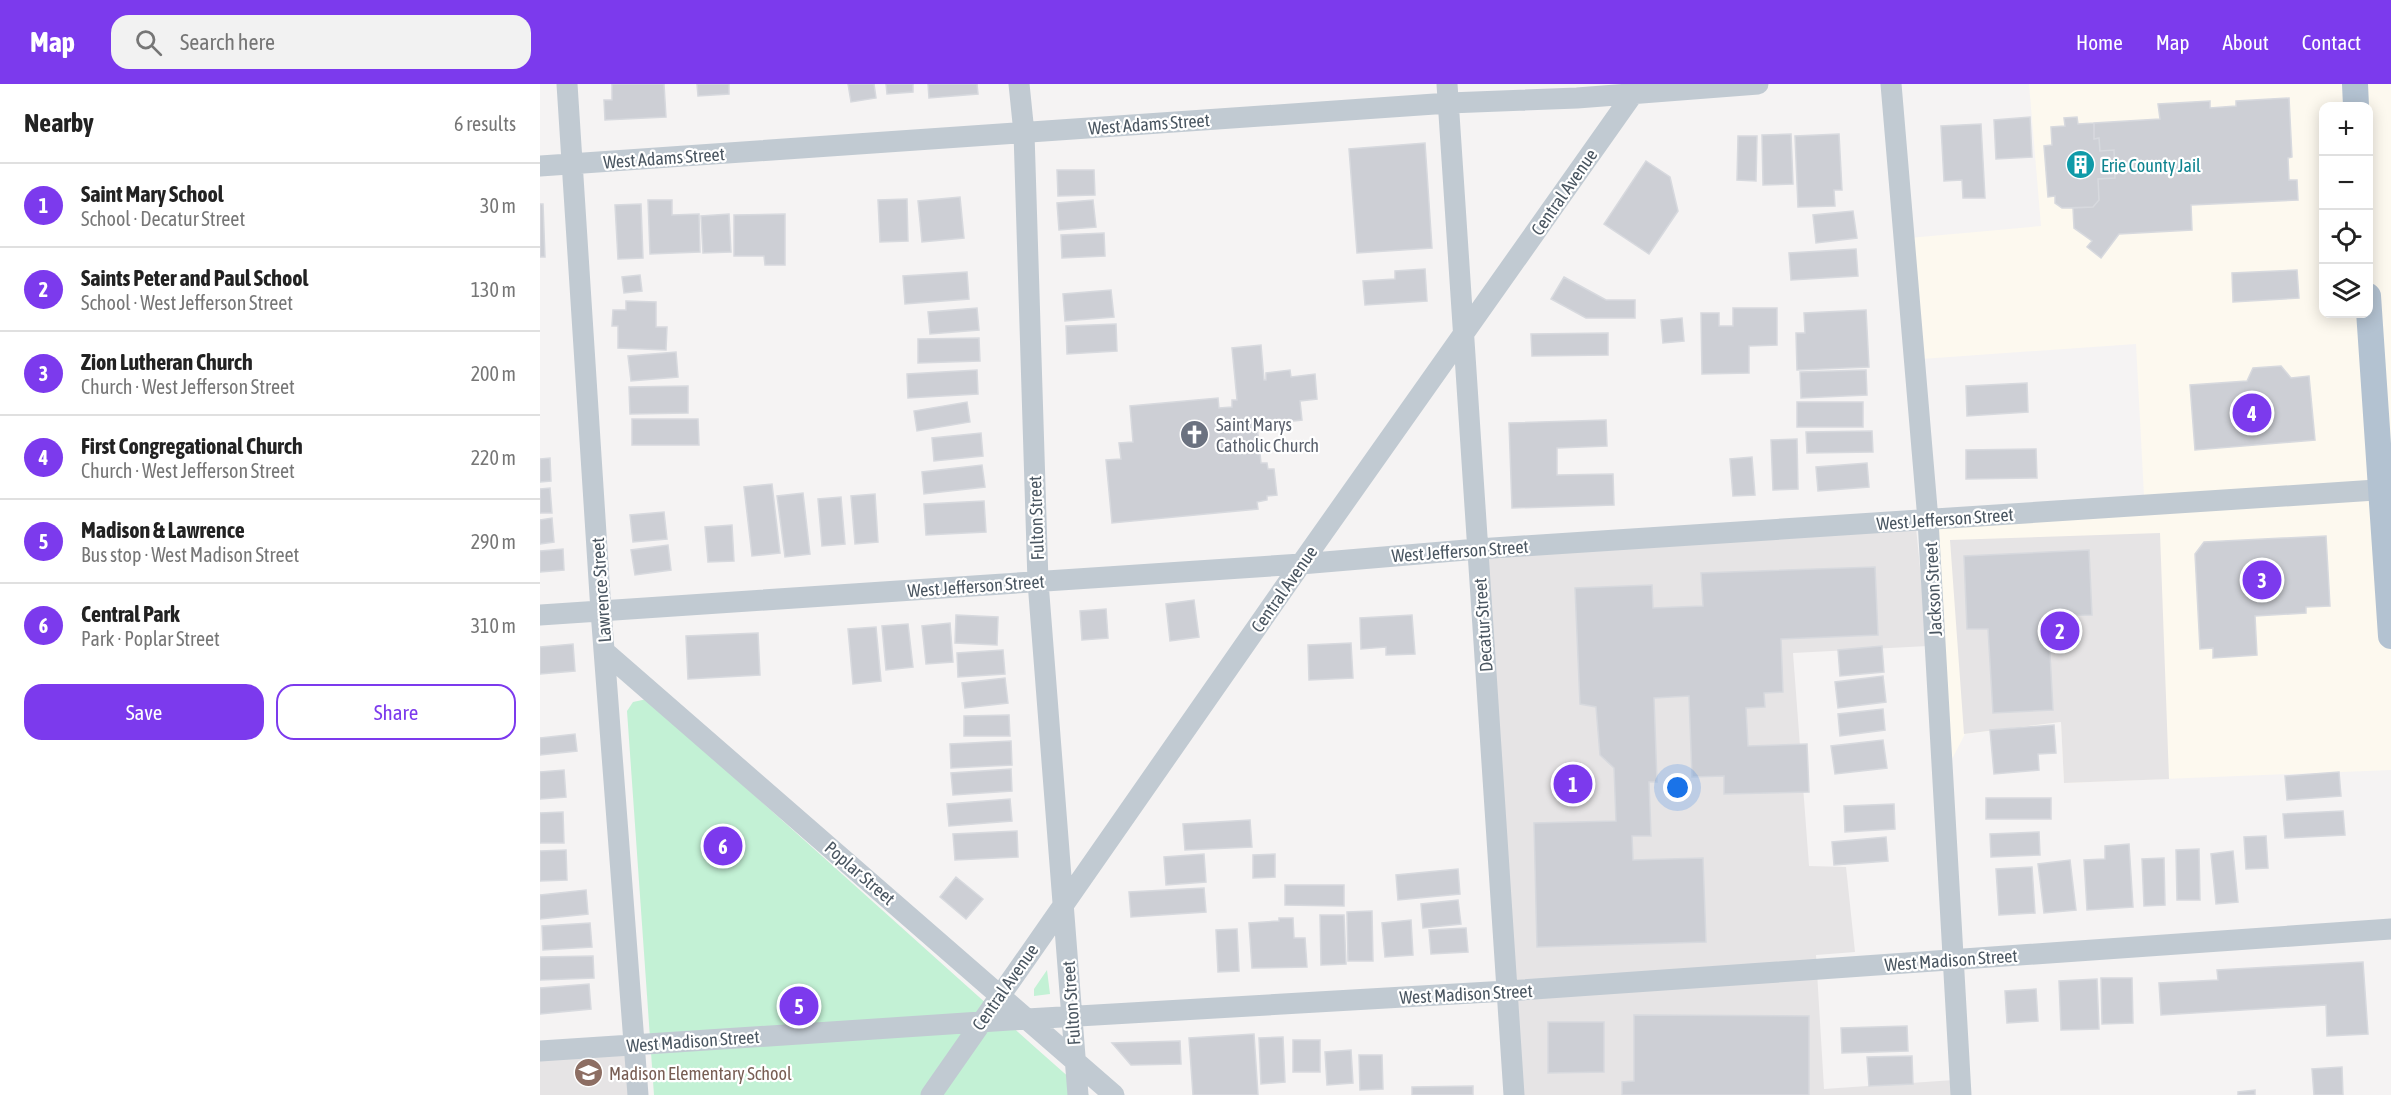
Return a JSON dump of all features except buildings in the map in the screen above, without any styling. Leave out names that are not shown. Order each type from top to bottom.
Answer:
[{"type":"main road","points":[[2355,84],[2356,102]]},
{"type":"main road","points":[[2370,318],[2386,489],[2391,636]]},
{"type":"street","name":"Lawrence Street","points":[[567,84],[601,611],[638,1095]]},
{"type":"street","name":"Fulton Street","points":[[1019,84],[1024,133],[1038,582],[1078,1095]]},
{"type":"street","name":"West Adams Street","points":[[540,166],[1024,133],[1448,93],[1576,98],[1637,88],[1758,84]]},
{"type":"street","name":"Jackson Street","points":[[1891,84],[1929,520],[1961,1095]]},
{"type":"street","name":"Central Avenue","points":[[930,1095],[1637,88]]},
{"type":"street","name":"Decatur Street","points":[[1448,93],[1514,1095]]},
{"type":"street","name":"West Jefferson Street","points":[[540,615],[1301,564],[1478,549],[2386,489]]},
{"type":"street","name":"Poplar Street","points":[[605,652],[1114,1095]]},
{"type":"street","name":"West Madison Street","points":[[540,1051],[1027,1019],[1507,992],[2391,929]]},
{"type":"shaded area","points":[[2029,84],[2391,84],[2391,770],[2064,783],[2061,722],[1965,734],[1937,788],[1920,514],[2144,496],[2136,344],[1921,359],[1909,238],[2041,226]]},
{"type":"shaded area","points":[[1916,528],[1928,646],[1793,653],[1809,866],[1846,867],[1855,952],[1816,955],[1824,1089],[1954,1080],[1955,1095],[1520,1095],[1485,555]]},
{"type":"shaded area","points":[[2160,533],[2169,779],[2064,783],[2061,722],[1964,734],[1950,540]]},
{"type":"shaded area","name":"Madison Elementary School","points":[[635,1045],[638,1095],[540,1095],[540,1051]]},
{"type":"green space","points":[[647,699],[1089,1095],[654,1095],[627,711],[633,702]]},
{"type":"green space","points":[[1047,970],[1050,994],[1034,996],[1034,989]]},
{"type":"place","name":"Erie County Jail","points":[[2080,165]]},
{"type":"place","name":"First Congregational Church","points":[[2252,413]]},
{"type":"place","name":"Saint Marys Catholic Church","points":[[1195,434]]},
{"type":"place","name":"Zion Lutheran Church","points":[[2262,580]]},
{"type":"place","name":"Saints Peter and Paul School","points":[[2060,631]]},
{"type":"place","name":"Saint Mary School","points":[[1573,784]]},
{"type":"place","name":"Central Park","points":[[723,846]]},
{"type":"place","name":"Madison & Lawrence","points":[[799,1006]]},
{"type":"place","name":"Madison Elementary School","points":[[588,1073]]}]
